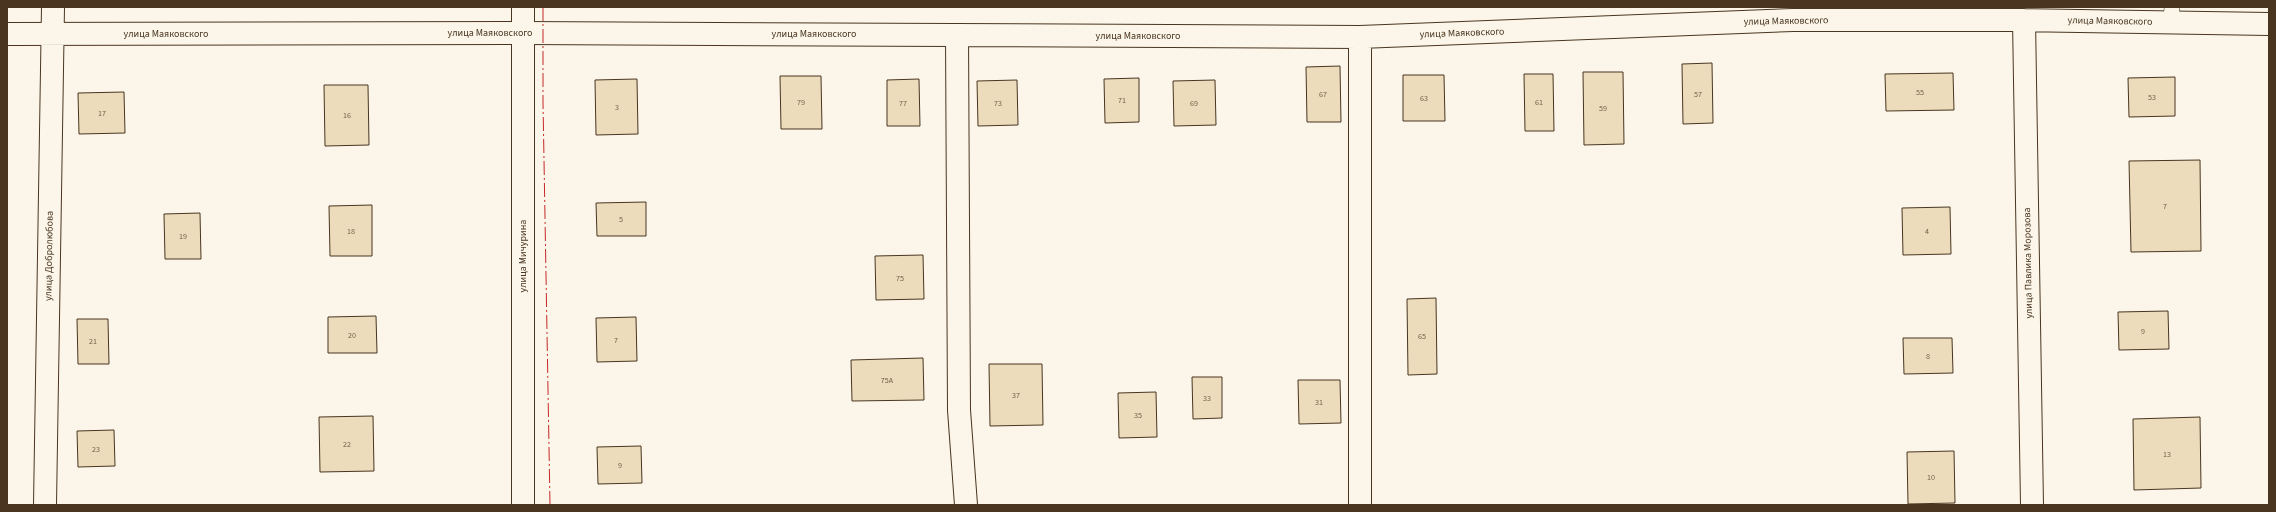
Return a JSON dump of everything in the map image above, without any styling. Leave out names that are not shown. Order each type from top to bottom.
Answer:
[{"type":"street","name":"улица Добролюбова","points":[[45,505],[53,7]]},
{"type":"street","name":"улица Мичурина","points":[[523,7],[523,505]]},
{"type":"street","name":"улица Маяковского","points":[[7,34],[523,33],[1360,37],[1793,14],[2024,20],[2172,15],[2264,18]]},
{"type":"street","name":"улица Павлика Морозова","points":[[2024,20],[2032,505]]},
{"type":"street","points":[[957,35],[959,410],[966,505]]},
{"type":"street","points":[[1360,37],[1360,505]]},
{"type":"building","points":[[1712,63],[1713,123],[1683,124],[1682,64]]},
{"type":"building","points":[[1340,66],[1341,122],[1307,122],[1306,67]]},
{"type":"building","points":[[1583,72],[1623,72],[1624,144],[1584,145]]},
{"type":"building","points":[[1953,73],[1954,110],[1886,111],[1885,74]]},
{"type":"building","points":[[1524,74],[1553,74],[1554,131],[1525,131]]},
{"type":"building","points":[[1403,75],[1444,75],[1445,121],[1403,121]]},
{"type":"building","points":[[780,76],[821,76],[822,129],[781,129]]},
{"type":"building","points":[[2175,77],[2175,116],[2129,117],[2128,78]]},
{"type":"building","points":[[1139,78],[1139,122],[1105,123],[1104,79]]},
{"type":"building","points":[[637,79],[638,134],[596,135],[595,80]]},
{"type":"building","points":[[919,79],[920,126],[887,126],[887,80]]},
{"type":"building","points":[[1017,80],[1018,125],[978,126],[977,81]]},
{"type":"building","points":[[1215,80],[1216,125],[1174,126],[1173,81]]},
{"type":"building","points":[[324,85],[368,85],[369,145],[325,146]]},
{"type":"building","points":[[124,92],[125,133],[79,134],[78,93]]},
{"type":"building","points":[[2200,160],[2201,251],[2131,252],[2129,161]]},
{"type":"building","points":[[646,202],[646,236],[597,236],[596,203]]},
{"type":"building","points":[[372,205],[372,256],[330,256],[329,206]]},
{"type":"building","points":[[1950,207],[1951,254],[1903,255],[1902,208]]},
{"type":"building","points":[[200,213],[201,259],[165,259],[164,214]]},
{"type":"building","points":[[923,255],[924,299],[876,300],[875,256]]},
{"type":"building","points":[[1436,298],[1437,374],[1408,375],[1407,299]]},
{"type":"building","points":[[2168,311],[2169,349],[2119,350],[2118,312]]},
{"type":"building","points":[[376,316],[377,353],[328,353],[328,317]]},
{"type":"building","points":[[636,317],[637,361],[597,362],[596,318]]},
{"type":"building","points":[[77,319],[108,319],[109,364],[78,364]]},
{"type":"building","points":[[1903,338],[1952,338],[1953,373],[1904,374]]},
{"type":"building","points":[[923,358],[924,400],[852,401],[851,360]]},
{"type":"building","points":[[989,364],[1042,364],[1043,425],[990,426]]},
{"type":"building","points":[[1192,377],[1222,377],[1222,418],[1193,419]]},
{"type":"building","points":[[1298,380],[1340,380],[1341,423],[1299,424]]},
{"type":"building","points":[[1156,392],[1157,437],[1119,438],[1118,393]]},
{"type":"building","points":[[373,416],[374,471],[320,472],[319,417]]},
{"type":"building","points":[[2200,417],[2201,488],[2134,490],[2133,419]]},
{"type":"building","points":[[114,430],[115,466],[78,467],[77,431]]},
{"type":"building","points":[[641,446],[642,483],[598,484],[597,447]]},
{"type":"building","points":[[1954,451],[1955,503],[1908,504],[1907,452]]},
{"type":"power","points":[[543,7],[543,102],[550,505]]}]
